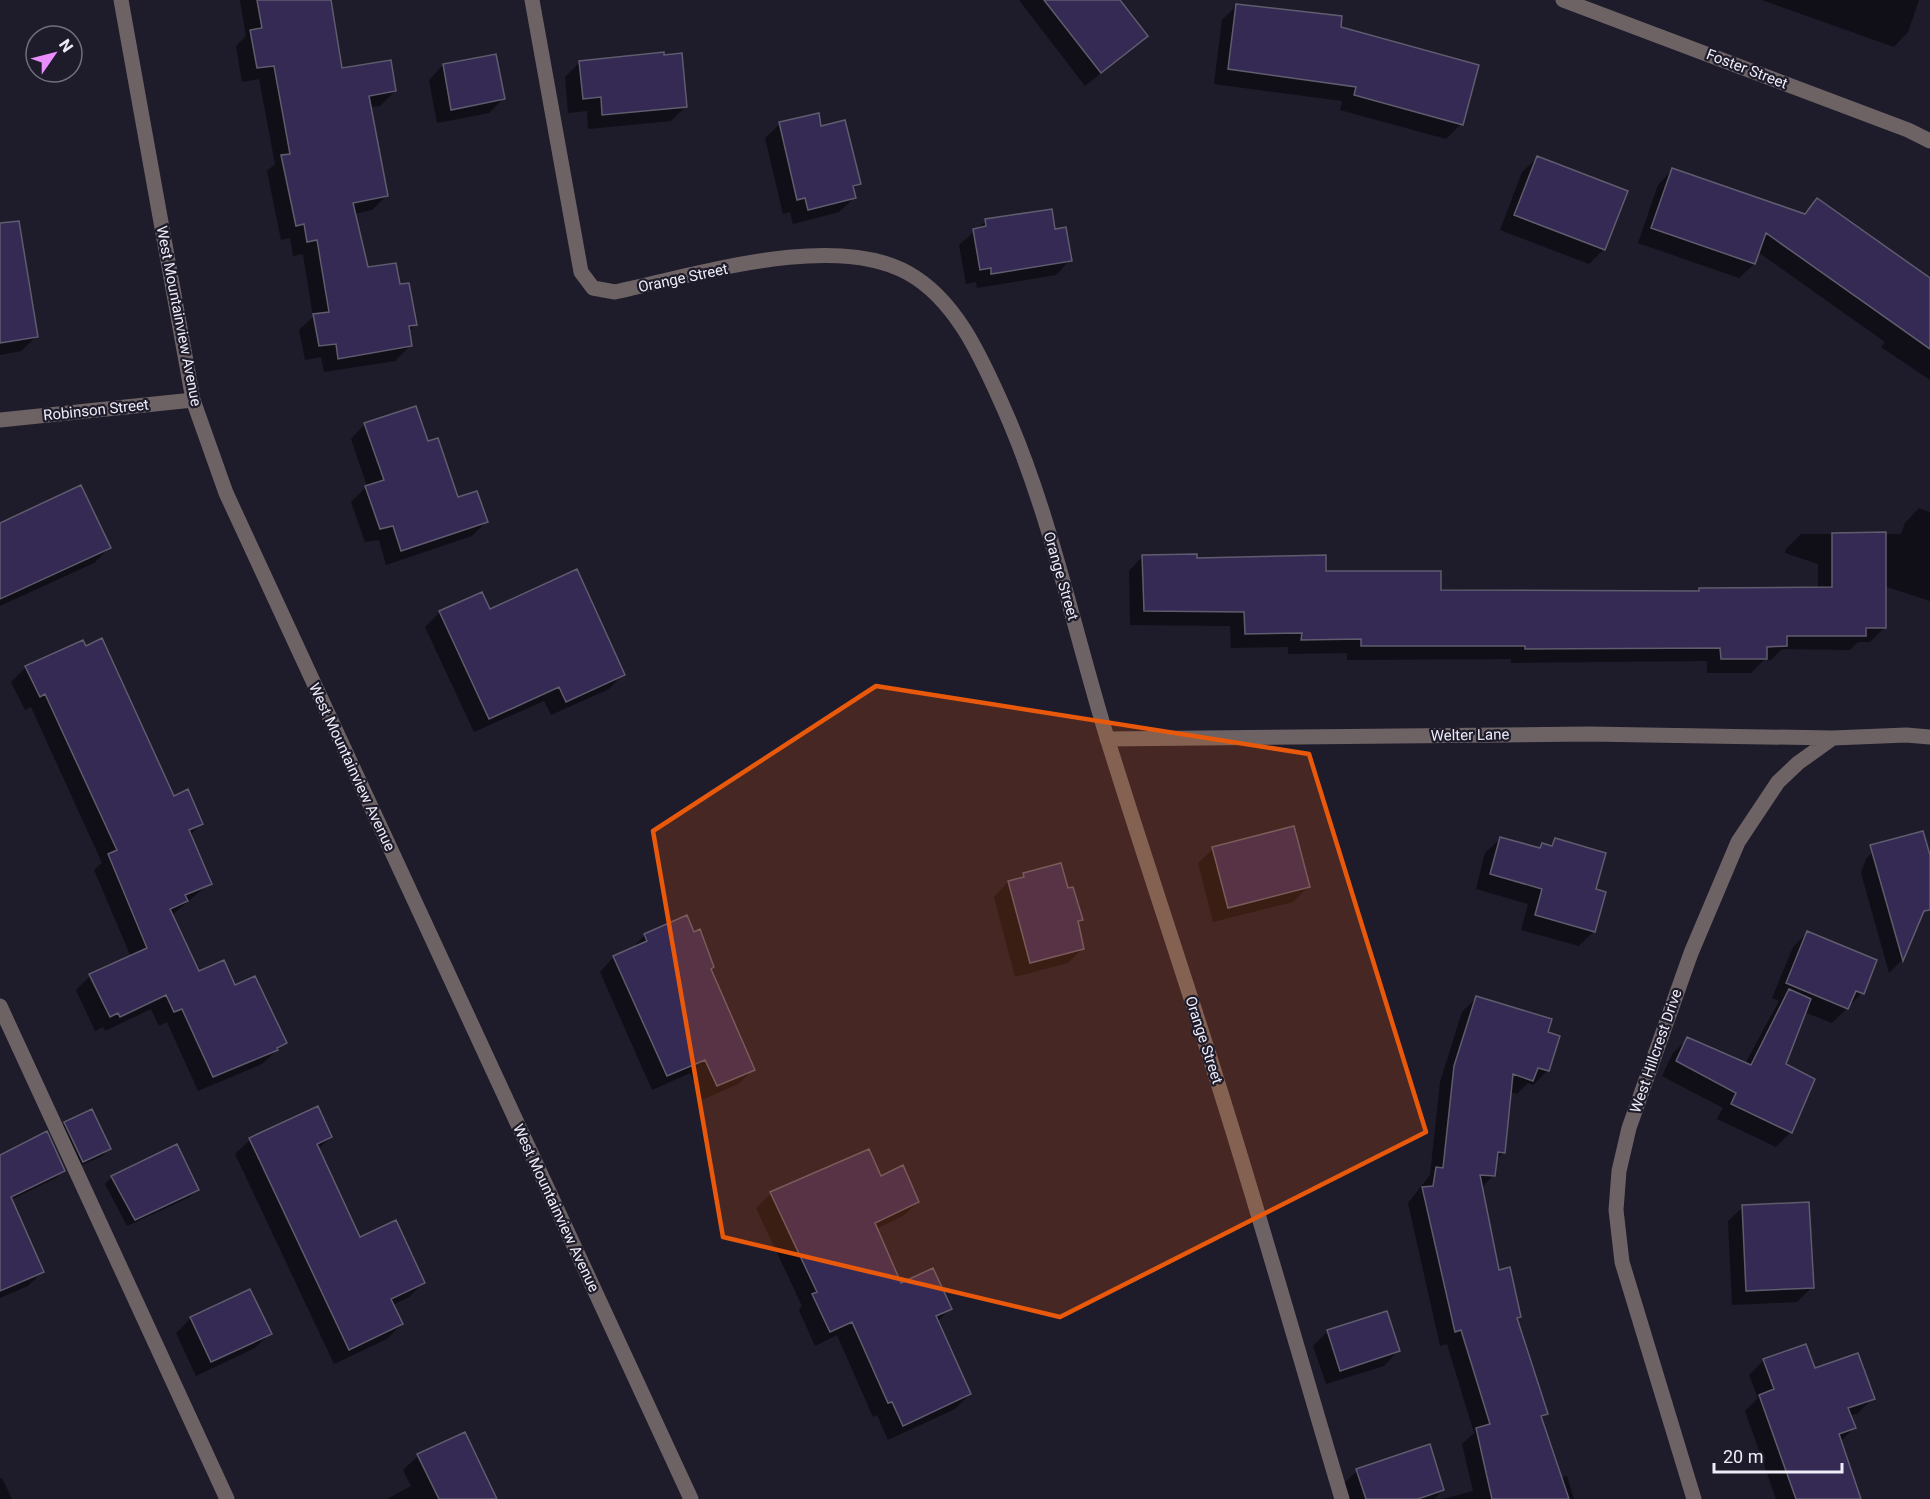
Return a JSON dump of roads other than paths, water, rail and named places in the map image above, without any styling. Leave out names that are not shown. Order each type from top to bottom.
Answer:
[{"type":"street","name":"West Mountainview Avenue","points":[[121,0],[193,400],[226,493],[691,1499]]},
{"type":"street","name":"Orange Street","points":[[532,0],[581,272],[593,288],[615,292],[764,260],[848,255],[881,260],[910,274],[943,301],[975,346],[1002,404],[1039,496],[1107,739],[1222,1096],[1342,1499]]},
{"type":"street","name":"Foster Street","points":[[1563,0],[1908,130],[1930,141]]},
{"type":"street","name":"Robinson Street","points":[[0,420],[193,400]]},
{"type":"street","name":"Welter Lane","points":[[1107,739],[1588,734],[1833,738]]},
{"type":"street","points":[[1833,738],[1906,735],[1930,737]]},
{"type":"street","name":"West Hillcrest Drive","points":[[1694,1499],[1622,1262],[1616,1210],[1619,1171],[1629,1128],[1691,953],[1738,842],[1778,782],[1798,763],[1833,738]]},
{"type":"street","points":[[0,1006],[227,1499]]}]
